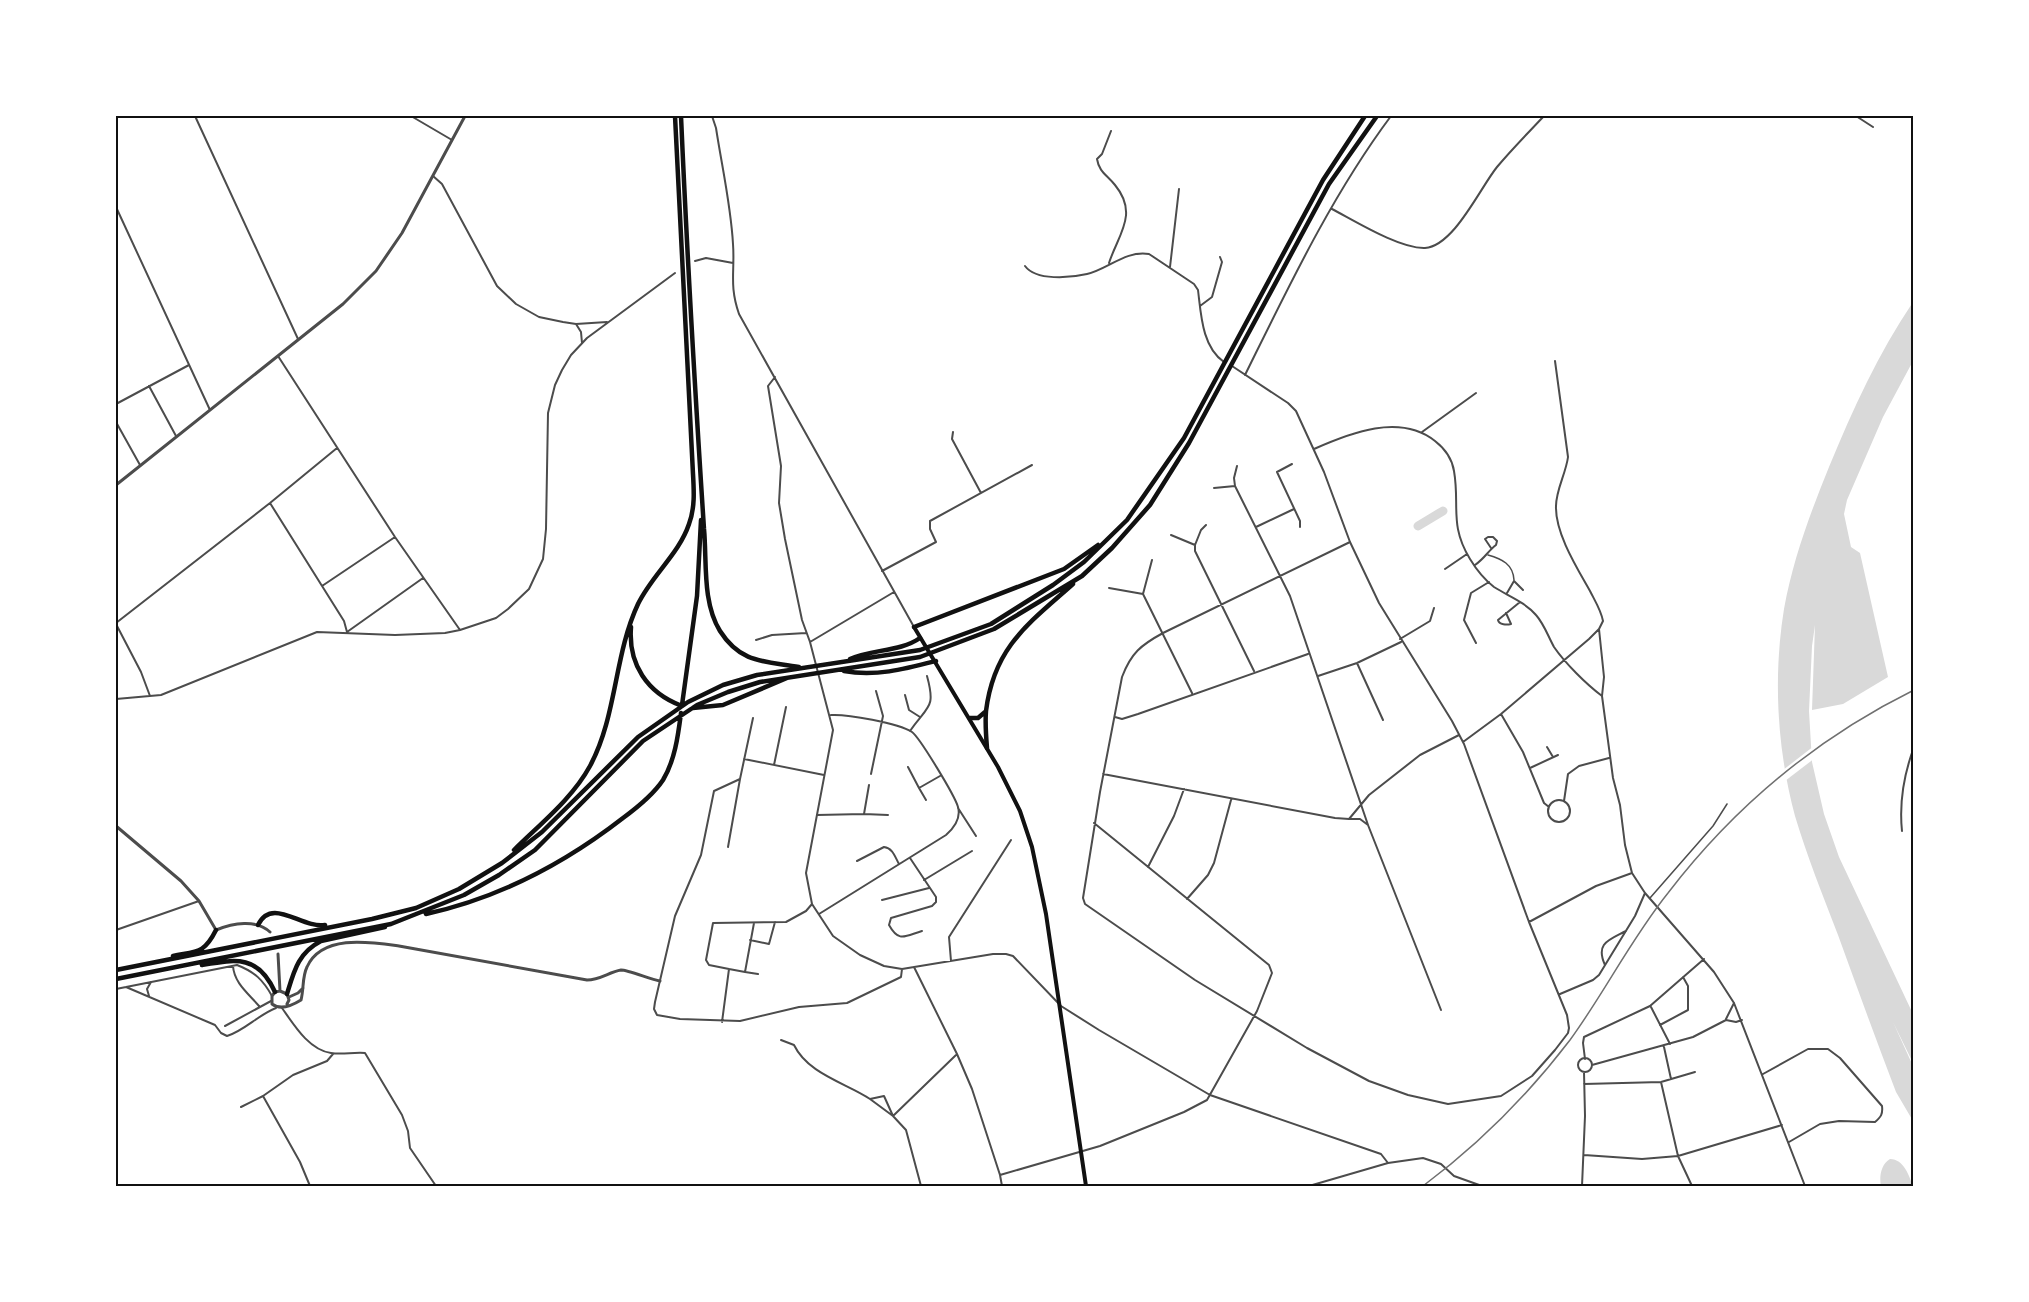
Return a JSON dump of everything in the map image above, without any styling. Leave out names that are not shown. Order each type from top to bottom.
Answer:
[{"type":"highway","points":[[502,863],[575,789],[591,765],[603,734],[632,618],[644,592],[685,533],[692,511],[693,474],[675,116]]},
{"type":"highway","points":[[681,116],[702,501],[709,600],[713,618],[720,632],[739,651],[756,660],[804,668]]},
{"type":"highway","points":[[116,970],[372,919],[416,908],[459,889],[502,863],[542,832],[638,737],[688,702],[747,678],[920,650],[991,624],[1053,585],[1084,562],[1113,534],[1143,498],[1184,438],[1323,180],[1365,116]]},
{"type":"highway","points":[[987,748],[987,707],[993,676],[1008,646],[1112,548],[1150,505],[1189,443],[1329,184],[1377,116]]},
{"type":"highway","points":[[415,916],[446,909],[522,881],[550,867],[601,835],[646,800],[662,781],[673,755],[684,696],[697,596],[702,501]]},
{"type":"highway","points":[[914,627],[1064,569],[1113,534]]},
{"type":"highway","points":[[288,996],[296,964],[302,954],[312,946],[321,941],[380,929],[415,916],[464,895],[499,875],[535,850],[643,741],[697,705],[741,687],[791,676],[920,657],[994,629],[1082,576]]},
{"type":"highway","points":[[632,618],[631,648],[638,670],[652,689],[673,702],[699,708],[723,705],[791,676]]},
{"type":"highway","points":[[844,662],[868,652],[893,649],[922,640]]},
{"type":"highway","points":[[838,670],[857,673],[882,672],[905,669],[934,660]]},
{"type":"highway","points":[[970,718],[980,717],[987,707]]},
{"type":"highway","points":[[258,925],[261,918],[269,912],[319,927],[372,919]]},
{"type":"highway","points":[[116,979],[392,924]]},
{"type":"highway","points":[[154,962],[204,949],[209,945],[216,930]]},
{"type":"highway","points":[[181,966],[191,967],[231,960],[244,961],[263,972],[275,993]]},
{"type":"main road","points":[[914,627],[987,748],[1018,807],[1032,847],[1061,1006],[1086,1186]]},
{"type":"street","points":[[195,116],[298,340]]},
{"type":"street","points":[[411,116],[452,140]]},
{"type":"street","points":[[116,485],[343,304],[376,271],[402,233],[465,116]]},
{"type":"street","points":[[712,116],[716,128],[731,222],[733,263],[731,285],[739,314],[914,627]]},
{"type":"street","points":[[1245,375],[1306,254],[1358,163],[1390,116]]},
{"type":"street","points":[[1332,209],[1410,247],[1428,248],[1442,242],[1453,231],[1497,168],[1544,116]]},
{"type":"street","points":[[1856,116],[1873,127]]},
{"type":"street","points":[[1109,263],[1126,222],[1122,197],[1116,186],[1101,171],[1097,159],[1102,154],[1111,131]]},
{"type":"street","points":[[433,176],[442,184],[497,286],[516,304],[539,317],[576,324],[607,322]]},
{"type":"street","points":[[1170,267],[1179,189]]},
{"type":"street","points":[[116,207],[210,410]]},
{"type":"street","points":[[1025,266],[1037,276],[1067,277],[1088,274],[1109,263],[1140,253],[1149,254],[1194,284],[1198,290],[1206,335],[1216,356],[1294,408],[1314,449],[1350,542],[1379,603],[1463,742],[1529,922],[1567,1015],[1568,1033],[1532,1076],[1501,1096],[1448,1104],[1408,1095],[1369,1081],[1307,1048],[1195,980],[1085,904],[1083,890],[1094,823],[1122,677],[1129,660],[1144,643],[1350,542]]},
{"type":"street","points":[[1200,306],[1212,297],[1222,262],[1220,257]]},
{"type":"street","points":[[695,261],[706,258],[733,263]]},
{"type":"street","points":[[116,699],[169,692],[317,632],[395,635],[460,630],[496,618],[508,609],[529,589],[539,569],[545,548],[550,400],[562,370],[582,343],[675,273]]},
{"type":"street","points":[[576,324],[581,332],[582,343]]},
{"type":"street","points":[[278,356],[395,537],[460,630]]},
{"type":"street","points":[[1463,742],[1501,714],[1565,659],[1599,629],[1603,621],[1600,609],[1577,568],[1556,514],[1556,503],[1568,457],[1555,361]]},
{"type":"street","points":[[116,404],[189,365]]},
{"type":"street","points":[[776,377],[768,386],[781,466],[779,503],[806,633],[833,730],[806,873],[812,904],[833,936],[860,955],[884,966],[902,969],[993,954],[1013,956],[1061,1006],[1210,1095],[1381,1154],[1388,1163]]},
{"type":"street","points":[[150,386],[176,436]]},
{"type":"street","points":[[1422,432],[1476,393]]},
{"type":"street","points":[[116,422],[140,465]]},
{"type":"street","points":[[1314,449],[1340,437],[1389,427],[1403,427],[1422,432],[1438,444],[1452,462],[1455,473],[1456,522],[1467,554],[1474,565],[1489,582],[1536,614],[1555,648],[1602,696]]},
{"type":"street","points":[[953,432],[952,439],[981,493]]},
{"type":"street","points":[[150,696],[141,672],[116,623],[339,448]]},
{"type":"street","points":[[1292,464],[1277,472],[1300,521],[1300,527]]},
{"type":"street","points":[[882,571],[936,542],[930,529],[930,521],[1032,465]]},
{"type":"street","points":[[1238,465],[1234,478],[1235,486],[1290,596],[1368,825],[1441,1010]]},
{"type":"street","points":[[1214,488],[1235,486]]},
{"type":"street","points":[[270,503],[344,621],[348,632]]},
{"type":"street","points":[[1256,528],[1294,509]]},
{"type":"street","points":[[1206,525],[1201,530],[1195,551],[1254,671]]},
{"type":"street","points":[[1171,535],[1195,545]]},
{"type":"street","points":[[322,586],[395,537]]},
{"type":"street","points":[[1474,565],[1488,555],[1491,548]]},
{"type":"street","points":[[1445,569],[1467,554]]},
{"type":"street","points":[[1488,555],[1504,560],[1514,575],[1514,581],[1506,594]]},
{"type":"street","points":[[1152,560],[1143,594],[1193,694]]},
{"type":"street","points":[[348,632],[423,578]]},
{"type":"street","points":[[1514,581],[1523,590]]},
{"type":"street","points":[[1476,643],[1464,620],[1471,593],[1489,582]]},
{"type":"street","points":[[1109,588],[1143,594]]},
{"type":"street","points":[[810,642],[894,592]]},
{"type":"street","points":[[1506,613],[1511,620],[1511,624],[1508,625],[1498,622],[1506,613],[1520,602]]},
{"type":"street","points":[[1318,676],[1357,663],[1400,640],[1430,621],[1434,608]]},
{"type":"street","points":[[1599,629],[1604,677],[1602,696],[1612,778],[1620,805],[1625,845],[1632,873],[1650,899],[1704,959],[1724,985],[1734,1003],[1805,1186]]},
{"type":"street","points":[[756,640],[772,635],[806,633]]},
{"type":"street","points":[[1115,717],[1122,719],[1138,714],[1254,671],[1309,654]]},
{"type":"street","points":[[1357,663],[1383,720]]},
{"type":"street","points":[[910,731],[932,703],[927,676]]},
{"type":"street","points":[[871,774],[883,716],[876,691]]},
{"type":"street","points":[[905,695],[909,710],[920,717]]},
{"type":"street","points":[[774,765],[786,706]]},
{"type":"street","points":[[1501,714],[1523,752],[1544,803],[1549,807],[1551,818],[1562,821],[1567,818],[1570,811],[1568,804],[1564,801],[1557,801],[1549,807]]},
{"type":"street","points":[[830,715],[900,726],[910,731],[918,738],[976,836]]},
{"type":"street","points":[[728,847],[753,718]]},
{"type":"street","points":[[1349,819],[1361,803],[1385,781],[1420,755],[1459,735]]},
{"type":"street","points":[[1547,747],[1553,757]]},
{"type":"street","points":[[1902,831],[1900,814],[1903,788],[1914,747]]},
{"type":"street","points":[[1529,768],[1558,755]]},
{"type":"street","points":[[1564,801],[1568,774],[1579,766],[1610,758]]},
{"type":"street","points":[[744,759],[825,775]]},
{"type":"street","points":[[908,767],[926,800]]},
{"type":"street","points":[[1103,774],[1335,818],[1360,819],[1368,825]]},
{"type":"street","points":[[919,788],[940,776]]},
{"type":"street","points":[[740,779],[714,791],[701,855],[675,916],[654,1009],[657,1014],[662,1017],[731,1022],[759,1018],[799,1007],[847,1002],[901,977],[902,969]]},
{"type":"street","points":[[864,814],[869,785]]},
{"type":"street","points":[[1149,867],[1174,816],[1184,789]]},
{"type":"street","points":[[1187,899],[1208,875],[1214,863],[1231,798]]},
{"type":"street","points":[[1650,899],[1717,821],[1727,804]]},
{"type":"street","points":[[819,914],[946,835],[955,826],[958,808]]},
{"type":"street","points":[[817,815],[888,815]]},
{"type":"street","points":[[1000,1175],[1081,1152],[1184,1112],[1207,1100],[1262,1000],[1272,973],[1272,969],[1094,823]]},
{"type":"street","points":[[116,826],[181,881],[199,900],[216,930],[243,923],[258,925],[270,932]]},
{"type":"street","points":[[951,961],[949,937],[1011,840]]},
{"type":"street","points":[[857,861],[884,847],[892,851],[899,864]]},
{"type":"street","points":[[924,880],[972,851]]},
{"type":"street","points":[[910,858],[936,897],[936,902],[932,906],[891,918],[890,921],[894,935],[902,937],[922,932]]},
{"type":"street","points":[[1529,922],[1596,886],[1632,873]]},
{"type":"street","points":[[882,900],[929,888]]},
{"type":"street","points":[[1559,995],[1599,975],[1626,932],[1645,893]]},
{"type":"street","points":[[116,930],[199,900]]},
{"type":"street","points":[[758,974],[709,965],[706,960],[713,923],[786,922],[812,904]]},
{"type":"street","points":[[769,948],[775,922]]},
{"type":"street","points":[[745,972],[754,923]]},
{"type":"street","points":[[1605,966],[1601,956],[1603,945],[1609,939],[1626,932]]},
{"type":"street","points":[[750,940],[769,944]]},
{"type":"street","points":[[282,1008],[301,1000],[308,966],[323,949],[366,942],[588,980],[600,979],[625,970],[644,978],[660,981]]},
{"type":"street","points":[[225,1026],[271,1001],[275,993],[278,954]]},
{"type":"street","points":[[1585,1059],[1584,1037],[1650,1006],[1704,959]]},
{"type":"street","points":[[116,989],[237,965],[248,969],[262,979],[275,993],[288,996],[298,993],[304,986]]},
{"type":"street","points":[[233,966],[233,974],[237,982],[259,1006]]},
{"type":"street","points":[[914,967],[972,1089],[1000,1175],[1002,1186],[996,1186]]},
{"type":"street","points":[[722,1022],[729,969]]},
{"type":"street","points":[[1660,1025],[1688,1010],[1688,986],[1683,977]]},
{"type":"street","points":[[151,982],[147,989],[151,998]]},
{"type":"street","points":[[126,987],[214,1025],[226,1036],[235,1034],[262,1014],[277,1007]]},
{"type":"street","points":[[287,1005],[288,996]]},
{"type":"street","points":[[271,1001],[277,1007],[282,1008],[312,1044],[323,1051],[333,1054],[365,1053],[402,1115],[408,1131],[410,1148],[436,1186]]},
{"type":"street","points":[[1584,1072],[1589,1071],[1592,1065],[1664,1047],[1693,1037],[1726,1020],[1734,1003]]},
{"type":"street","points":[[1650,1006],[1670,1044]]},
{"type":"street","points":[[1726,1020],[1736,1022],[1742,1020]]},
{"type":"street","points":[[782,1041],[794,1045],[798,1054],[825,1076],[870,1099],[893,1116],[906,1130],[921,1186]]},
{"type":"street","points":[[1664,1047],[1671,1080]]},
{"type":"street","points":[[1763,1074],[1808,1049],[1828,1049],[1840,1058],[1882,1106],[1880,1118],[1875,1122],[1839,1120],[1820,1124],[1789,1142]]},
{"type":"street","points":[[241,1107],[263,1096],[293,1075],[327,1061],[333,1054]]},
{"type":"street","points":[[893,1116],[957,1054]]},
{"type":"street","points":[[1585,1059],[1590,1060],[1592,1065]]},
{"type":"street","points":[[1584,1072],[1579,1068],[1579,1064],[1585,1059]]},
{"type":"street","points":[[1581,1186],[1584,1155],[1584,1072]]},
{"type":"street","points":[[1584,1084],[1661,1082],[1695,1072]]},
{"type":"street","points":[[1661,1082],[1678,1156],[1692,1186]]},
{"type":"street","points":[[263,1096],[300,1162],[310,1186]]},
{"type":"street","points":[[870,1099],[884,1096],[893,1116]]},
{"type":"street","points":[[1584,1155],[1642,1159],[1678,1156],[1782,1125]]},
{"type":"street","points":[[1309,1186],[1388,1163],[1423,1158],[1441,1164],[1454,1176],[1482,1186]]},
{"type":"shaded area","points":[[1913,302],[1913,361],[1883,417],[1847,500],[1844,514],[1851,547],[1860,553],[1888,677],[1843,704],[1812,710],[1815,625],[1809,711],[1812,762],[1824,814],[1839,857],[1913,1014],[1913,1063],[1893,1022],[1913,1066],[1913,1121],[1896,1092],[1815,876],[1795,816],[1784,765],[1778,687],[1784,609],[1797,554],[1809,519],[1857,403],[1888,342]]},
{"type":"shaded area","points":[[1890,1159],[1902,1165],[1913,1186],[1881,1186],[1881,1171]]},
{"type":"pier","points":[[1814,746],[1815,758],[1785,781],[1783,770]]},
{"type":"waterway","points":[[1418,526],[1443,511]]},
{"type":"railway","points":[[1423,1186],[1483,1136],[1520,1100],[1554,1060],[1583,1022],[1655,911],[1721,832],[1779,777],[1811,753],[1878,709],[1914,690]]}]
